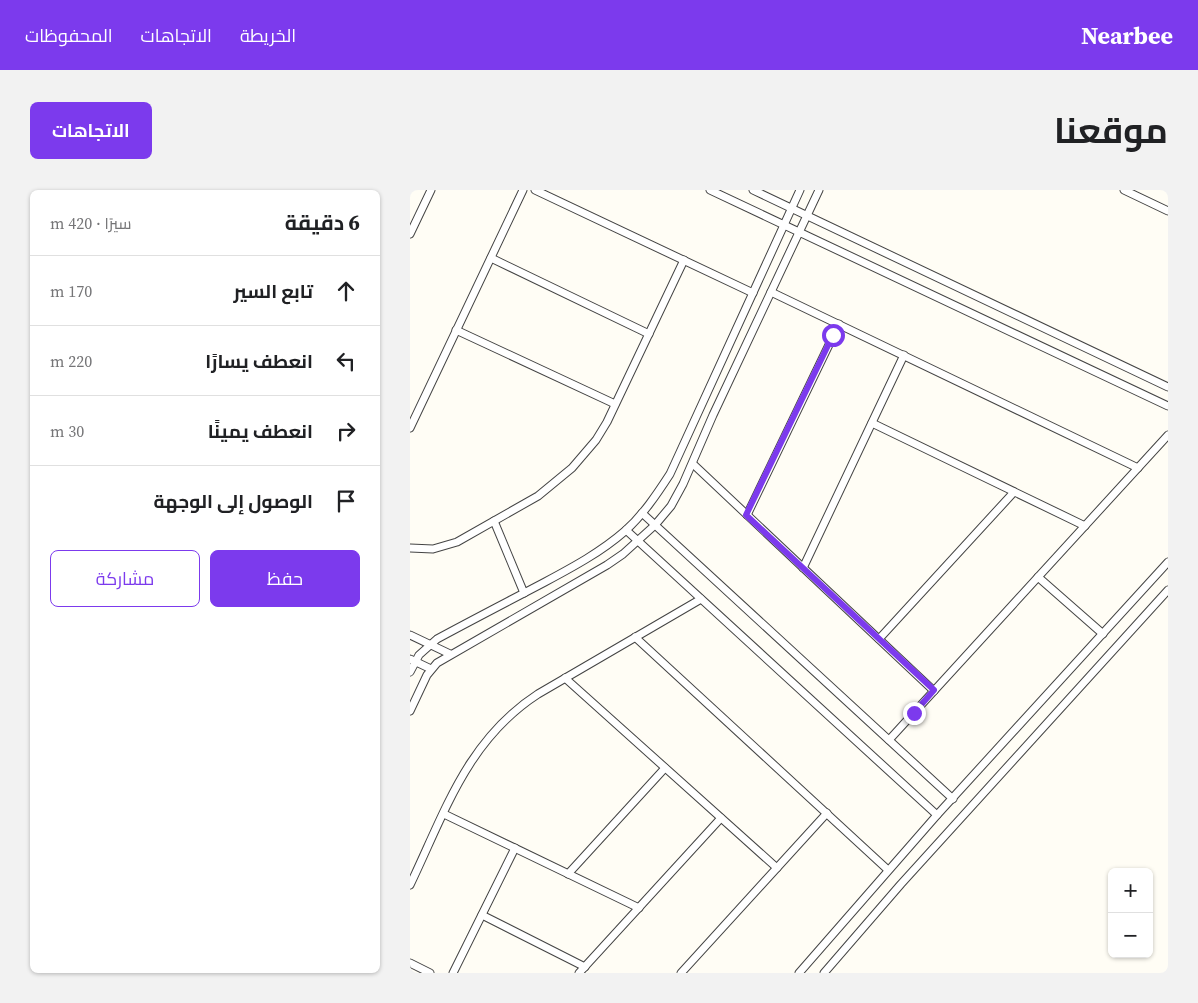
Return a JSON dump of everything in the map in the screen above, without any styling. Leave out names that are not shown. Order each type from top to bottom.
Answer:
[{"type":"street","points":[[410,234],[431,190]]},
{"type":"street","points":[[410,428],[523,190]]},
{"type":"street","points":[[535,190],[753,293]]},
{"type":"street","points":[[710,190],[1168,406]]},
{"type":"street","points":[[753,190],[1168,387]]},
{"type":"street","points":[[410,672],[412,660],[430,644],[602,549],[626,530],[642,513],[670,474],[800,190]]},
{"type":"street","points":[[410,711],[431,669],[437,663],[607,565],[638,541],[671,506],[819,190]]},
{"type":"street","points":[[1124,190],[1168,211]]},
{"type":"street","points":[[491,258],[649,334]]},
{"type":"street","points":[[410,548],[433,549],[457,542],[543,493],[572,468],[596,440],[684,260]]},
{"type":"street","points":[[771,292],[1138,468]]},
{"type":"street","points":[[746,515],[839,324]]},
{"type":"street","points":[[456,330],[615,404]]},
{"type":"street","points":[[803,568],[904,356]]},
{"type":"street","points":[[872,423],[1085,526]]},
{"type":"street","points":[[889,740],[1168,436]]},
{"type":"street","points":[[692,464],[934,690]]},
{"type":"street","points":[[880,639],[1014,492]]},
{"type":"street","points":[[642,513],[953,799]]},
{"type":"street","points":[[494,521],[524,593]]},
{"type":"street","points":[[626,530],[937,815]]},
{"type":"street","points":[[798,973],[937,815],[1168,562]]},
{"type":"street","points":[[1038,577],[1103,634]]},
{"type":"street","points":[[824,973],[901,884],[1168,590]]},
{"type":"street","points":[[410,884],[463,774],[487,739],[518,708],[565,678],[701,599]]},
{"type":"street","points":[[410,635],[450,654]]},
{"type":"street","points":[[635,638],[888,870]]},
{"type":"street","points":[[412,660],[431,669]]},
{"type":"street","points":[[565,678],[777,868]]},
{"type":"street","points":[[568,874],[664,768]]},
{"type":"street","points":[[444,814],[639,908]]},
{"type":"street","points":[[681,973],[827,814]]},
{"type":"street","points":[[579,973],[721,818]]},
{"type":"street","points":[[453,973],[515,848]]},
{"type":"street","points":[[482,915],[585,967]]},
{"type":"street","points":[[410,963],[430,973]]},
{"type":"route","points":[[833,335],[746,515],[934,690],[914,713]]}]
